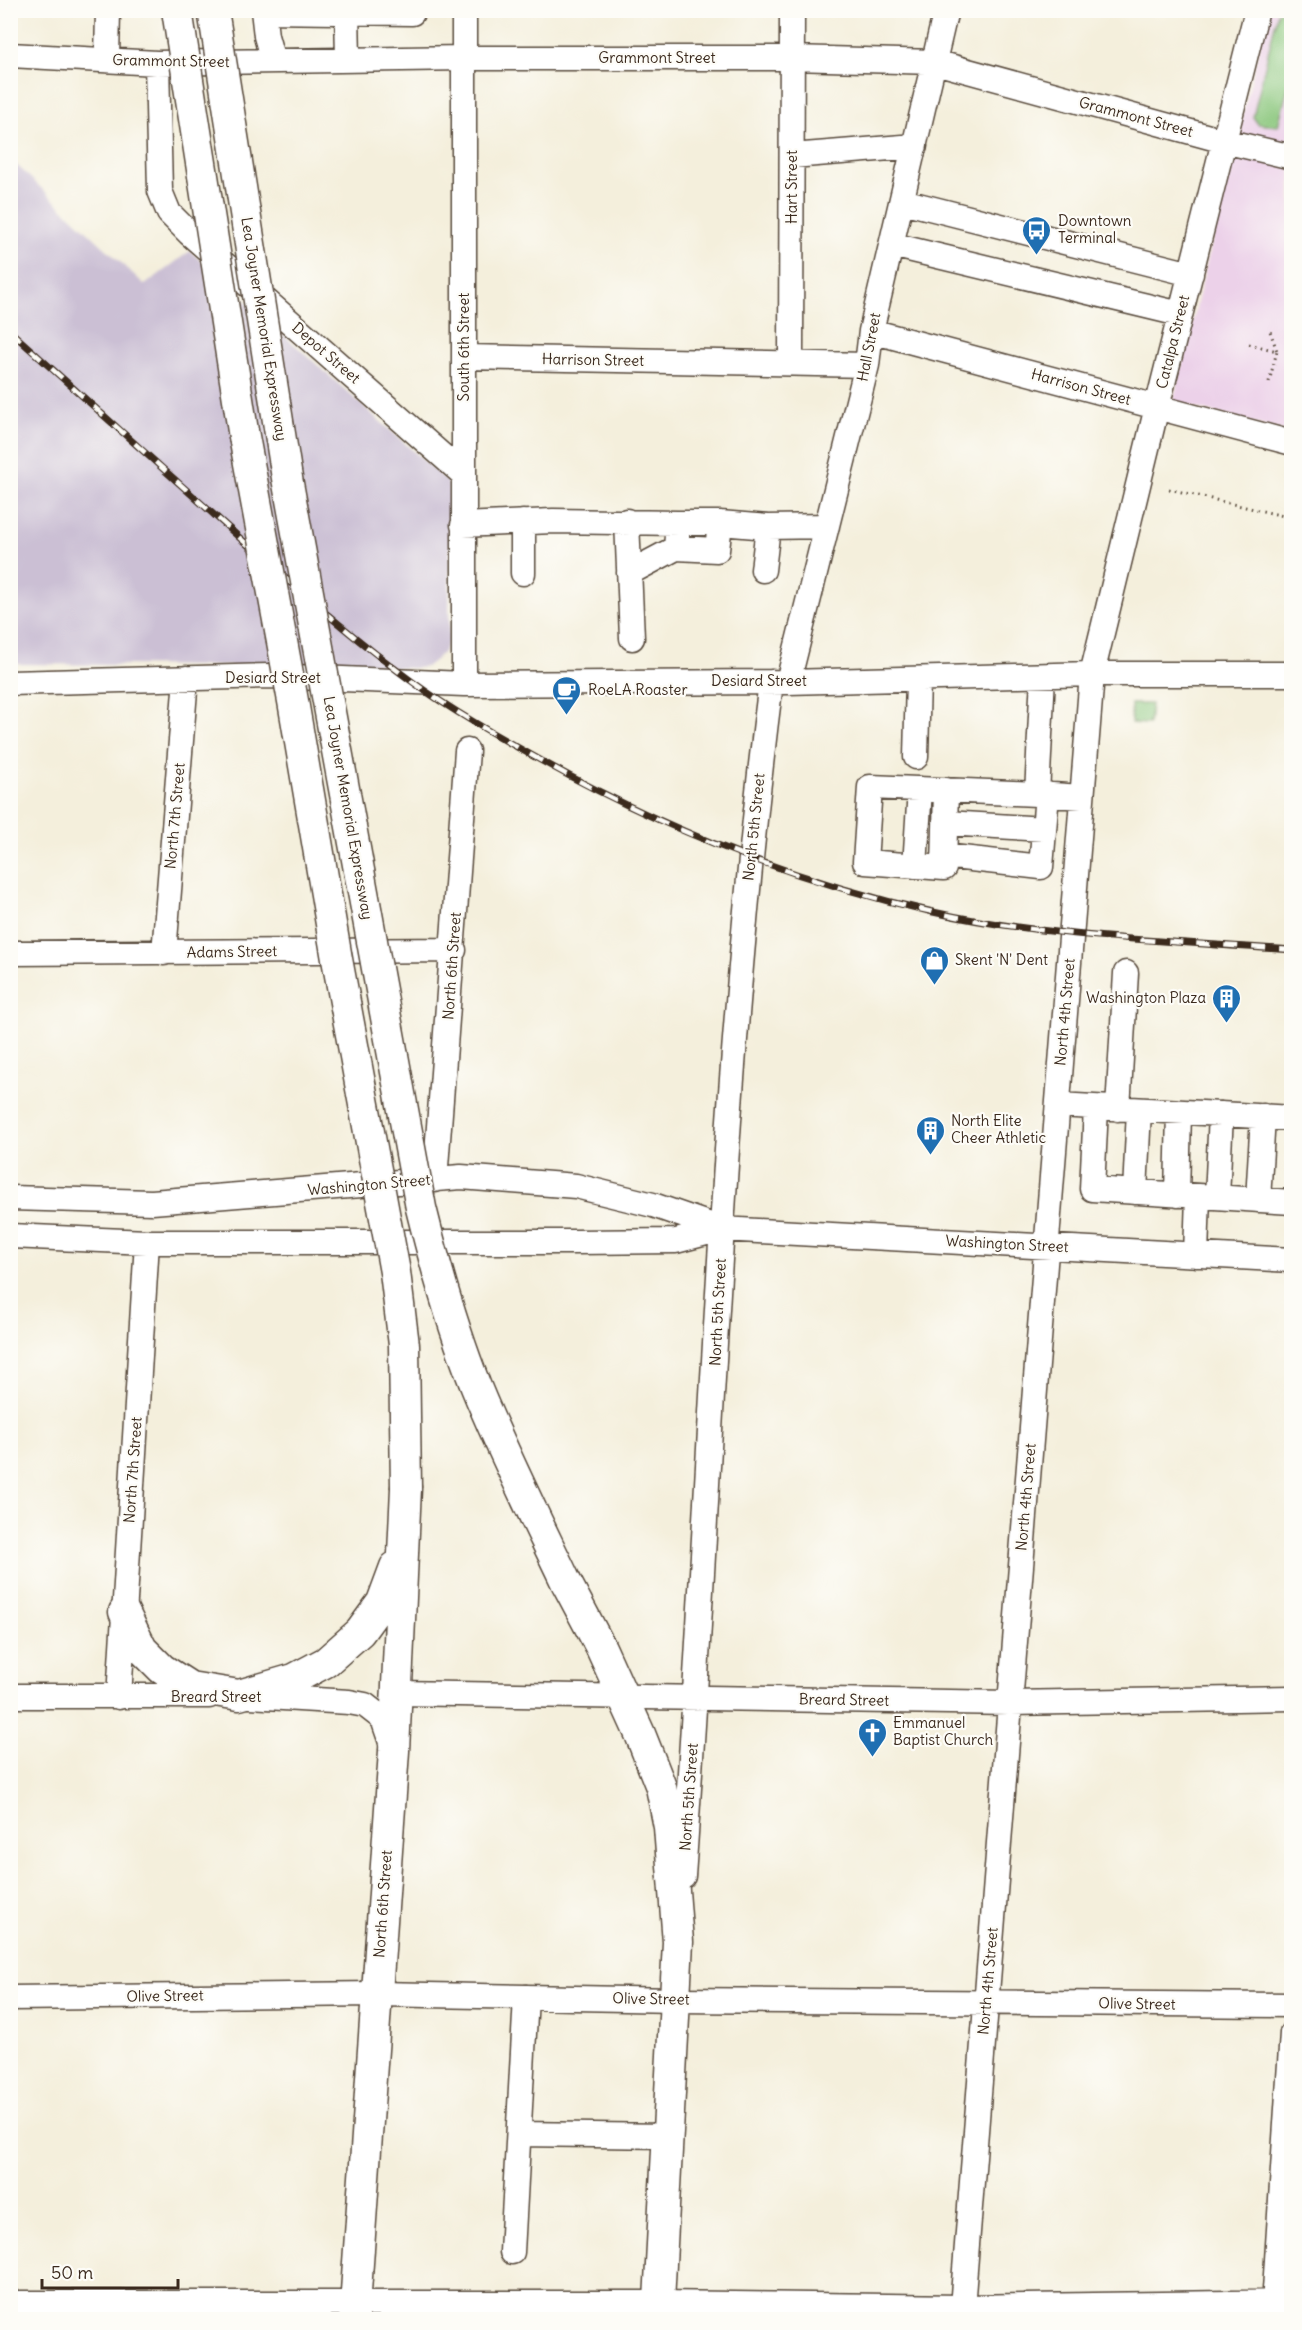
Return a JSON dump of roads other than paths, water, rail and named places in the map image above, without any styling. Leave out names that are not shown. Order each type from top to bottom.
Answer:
[{"type":"main road","name":"North 6th Street","points":[[177,10],[243,431],[395,1272],[404,1345],[406,1488],[397,1693],[354,2311]]},
{"type":"main road","name":"Lea Joyner Memorial Expressway","points":[[213,10],[287,478],[421,1208],[435,1268],[476,1386],[505,1454],[566,1582]]},
{"type":"main road","points":[[124,1612],[142,1649],[162,1669],[190,1687],[239,1695],[294,1679],[326,1662],[360,1632],[382,1602],[403,1547]]},
{"type":"main road","name":"North 5th Street","points":[[566,1582],[622,1696],[661,1787],[669,1827],[678,1942],[659,2311]]},
{"type":"street","points":[[107,60],[108,10]]},
{"type":"street","points":[[273,61],[266,36],[263,11],[412,13],[412,10]]},
{"type":"street","name":"South 6th Street","points":[[464,10],[464,684]]},
{"type":"street","name":"Hart Street","points":[[791,363],[792,10]]},
{"type":"street","name":"Hall Street","points":[[780,682],[827,526],[867,365],[871,331],[946,10]]},
{"type":"street","name":"Catalpa Street","points":[[1092,674],[1257,10]]},
{"type":"street","points":[[347,11],[348,60]]},
{"type":"street","name":"Grammont Street","points":[[10,55],[157,63],[464,58],[792,58],[935,62],[1224,141],[1292,157]]},
{"type":"street","name":"Depot Street","points":[[157,63],[160,190],[169,213],[463,474]]},
{"type":"street","points":[[792,156],[915,146]]},
{"type":"street","points":[[902,201],[1191,274]]},
{"type":"street","points":[[892,244],[1180,314]]},
{"type":"street","name":"Harrison Street","points":[[871,331],[1292,443]]},
{"type":"street","name":"Harrison Street","points":[[464,357],[867,365]]},
{"type":"street","points":[[464,525],[627,521],[720,523],[768,527],[827,526]]},
{"type":"street","points":[[627,521],[632,638]]},
{"type":"street","points":[[523,522],[523,573]]},
{"type":"street","points":[[676,548],[678,523]]},
{"type":"street","points":[[629,573],[676,548],[717,550],[720,523]]},
{"type":"street","points":[[763,570],[768,527]]},
{"type":"street","name":"Desiard Street","points":[[10,683],[270,676],[464,684],[780,682],[1092,674],[1292,674]]},
{"type":"street","name":"North 4th Street","points":[[961,2313],[1092,674]]},
{"type":"street","points":[[944,856],[1041,867],[1044,829],[1043,676]]},
{"type":"street","name":"North 7th Street","points":[[164,953],[186,678]]},
{"type":"street","points":[[916,757],[918,679]]},
{"type":"street","name":"North 5th Street","points":[[678,1942],[696,1696],[722,1229],[753,822],[780,682]]},
{"type":"street","name":"North 6th Street","points":[[435,1180],[467,751]]},
{"type":"street","points":[[945,790],[944,868],[865,862],[870,787],[945,790],[1042,794],[1082,797]]},
{"type":"street","points":[[915,866],[920,789]]},
{"type":"street","points":[[946,823],[1044,829]]},
{"type":"street","name":"Adams Street","points":[[10,953],[453,950]]},
{"type":"street","points":[[1126,973],[1118,1109],[1092,1189],[1292,1202]]},
{"type":"street","points":[[1058,1106],[1292,1118]]},
{"type":"street","points":[[1118,1109],[1135,1192]]},
{"type":"street","points":[[1179,1112],[1197,1196],[1196,1255]]},
{"type":"street","points":[[1197,1196],[1221,1114]]},
{"type":"street","points":[[1258,1200],[1263,1116]]},
{"type":"street","name":"Washington Street","points":[[10,1198],[152,1202],[461,1177],[576,1186],[653,1205],[722,1229],[1292,1260]]},
{"type":"street","name":"Washington Street","points":[[10,1236],[147,1242],[676,1241],[722,1229]]},
{"type":"street","name":"North 7th Street","points":[[119,1697],[147,1242]]},
{"type":"street","name":"Breard Street","points":[[397,1693],[696,1696],[1010,1703],[1292,1698]]},
{"type":"street","name":"Breard Street","points":[[10,1696],[239,1695],[349,1702],[365,1705],[383,1719],[394,1750]]},
{"type":"street","name":"Olive Street","points":[[10,1998],[377,1994],[675,2000],[1292,2005]]},
{"type":"street","points":[[512,2252],[526,1997]]},
{"type":"street","points":[[10,2303],[62,2311],[961,2313],[1279,2308],[1292,2033]]},
{"type":"street","points":[[519,2134],[668,2136]]},
{"type":"railway","points":[[10,331],[278,572],[383,659],[475,723],[542,761],[636,809],[732,851],[781,869],[933,912],[977,921],[1066,933],[1292,950]]},
{"type":"place","name":"Downtown Terminal","points":[[1037,256]]},
{"type":"place","name":"RoeLA Roaster","points":[[567,716]]},
{"type":"place","name":"Skent 'N' Dent","points":[[934,986]]},
{"type":"place","name":"Washington Plaza","points":[[1227,1024]]},
{"type":"place","name":"North Elite Cheer Athletic","points":[[930,1156]]},
{"type":"place","name":"Emmanuel Baptist Church","points":[[872,1758]]}]
